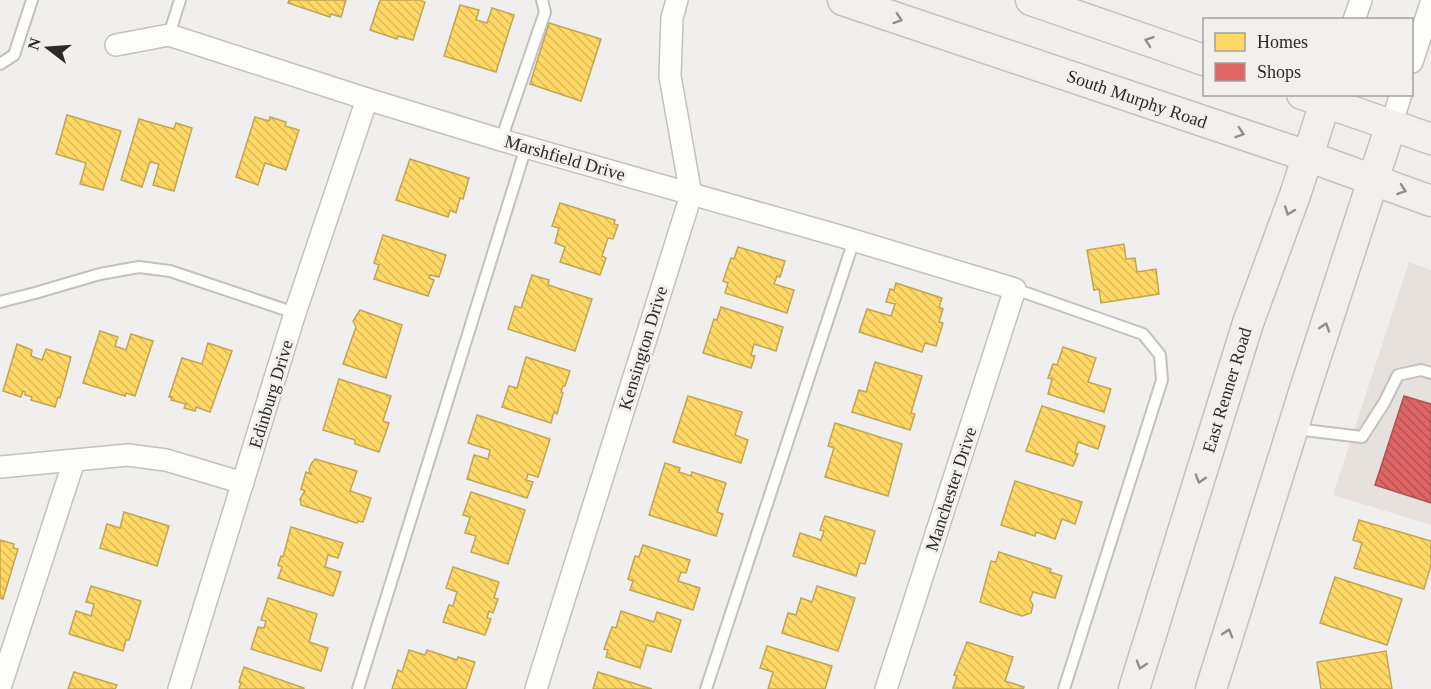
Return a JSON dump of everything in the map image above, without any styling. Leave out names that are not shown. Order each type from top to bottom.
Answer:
[{"type":"main road","name":"South Murphy Road","points":[[843,0],[1307,156],[1431,201]]},
{"type":"main road","points":[[1031,0],[1203,60]]},
{"type":"main road","name":"East Renner Road","points":[[1134,689],[1248,323],[1295,195],[1307,156],[1318,97]]},
{"type":"main road","points":[[1318,97],[1431,139]]},
{"type":"main road","points":[[1211,689],[1292,429],[1391,125]]},
{"type":"street","name":"Kensington Drive","points":[[536,689],[691,195],[670,75],[672,18],[676,0]]},
{"type":"street","points":[[1355,18],[1361,0]]},
{"type":"street","points":[[1413,59],[1431,3]]},
{"type":"street","name":"Marshfield Drive","points":[[116,45],[169,35],[501,140],[854,240],[1015,289]]},
{"type":"street","points":[[1391,125],[1400,96]]},
{"type":"street","name":"Edinburg Drive","points":[[179,689],[295,313],[366,99]]},
{"type":"street","name":"Manchester Drive","points":[[886,689],[1015,289]]},
{"type":"street","points":[[0,467],[129,455],[166,460],[243,483]]},
{"type":"street","points":[[0,688],[7,645],[74,461]]},
{"type":"lane","points":[[0,75],[2,63],[14,55],[32,0]]},
{"type":"lane","points":[[169,35],[180,0]]},
{"type":"lane","points":[[501,140],[545,12],[542,0]]},
{"type":"lane","points":[[358,689],[526,147]]},
{"type":"lane","points":[[706,689],[854,240]]},
{"type":"lane","points":[[0,302],[100,274],[139,267],[170,271],[295,313]]},
{"type":"lane","points":[[1015,289],[1143,334],[1160,355],[1162,380],[1064,689]]},
{"type":"lane","points":[[1292,429],[1362,437],[1384,404],[1398,375],[1421,370],[1431,373]]},
{"type":"shaded area","points":[[1409,262],[1431,270],[1431,525],[1333,495]]},
{"type":"building: Homes","points":[[289,0],[346,0],[341,17],[331,14],[330,17],[288,3]]},
{"type":"building: Homes","points":[[380,0],[425,2],[413,40],[398,36],[397,39],[370,30]]},
{"type":"building: Homes","points":[[460,5],[479,10],[476,20],[487,23],[492,8],[514,15],[496,72],[444,56]]},
{"type":"building: Homes","points":[[549,23],[601,39],[581,101],[530,84]]},
{"type":"building: Homes","points":[[67,115],[121,131],[103,190],[80,184],[86,163],[56,154]]},
{"type":"building: Homes","points":[[255,117],[269,121],[270,117],[286,122],[285,126],[299,130],[286,170],[265,163],[258,185],[236,177]]},
{"type":"building: Homes","points":[[139,119],[174,129],[176,123],[192,128],[174,191],[153,185],[159,164],[150,162],[142,187],[121,180]]},
{"type":"building: Homes","points":[[410,159],[469,178],[456,213],[450,210],[448,217],[396,200]]},
{"type":"building: Homes","points":[[560,203],[615,220],[614,224],[618,225],[613,239],[608,238],[602,256],[606,258],[600,275],[560,262],[565,247],[555,243],[559,228],[552,226]]},
{"type":"building: Homes","points":[[383,235],[446,255],[439,277],[430,275],[429,278],[434,280],[428,296],[374,279],[379,265],[374,263]]},
{"type":"building: Homes","points":[[1124,244],[1126,259],[1135,258],[1137,272],[1156,269],[1159,294],[1101,303],[1099,289],[1094,290],[1087,250]]},
{"type":"building: Homes","points":[[738,247],[785,261],[780,277],[777,276],[774,284],[794,290],[787,313],[725,293],[728,283],[723,281],[731,258],[734,259]]},
{"type":"building: Homes","points":[[532,275],[549,280],[548,285],[592,299],[575,351],[508,329],[515,306],[521,308]]},
{"type":"building: Homes","points":[[896,283],[942,298],[939,307],[943,309],[939,322],[943,323],[936,346],[925,343],[922,352],[859,332],[867,309],[891,316],[895,304],[886,302],[890,289],[894,290]]},
{"type":"building: Homes","points":[[721,307],[783,327],[776,351],[754,344],[751,355],[755,356],[751,368],[703,353],[714,319],[717,320]]},
{"type":"building: Homes","points":[[360,310],[402,325],[386,378],[343,364],[356,327],[353,321]]},
{"type":"building: Homes","points":[[100,331],[118,337],[115,346],[126,350],[131,334],[153,341],[135,396],[126,393],[125,396],[83,383]]},
{"type":"building: Homes","points":[[208,343],[232,351],[210,412],[196,407],[195,411],[184,408],[186,404],[171,400],[172,397],[169,397],[182,358],[202,364]]},
{"type":"building: Homes","points":[[17,344],[32,350],[31,356],[42,360],[46,349],[71,357],[60,398],[58,397],[55,407],[31,400],[32,397],[25,395],[23,391],[21,397],[3,391]]},
{"type":"building: Homes","points":[[1063,347],[1096,358],[1088,382],[1111,389],[1104,412],[1048,394],[1052,379],[1048,378],[1053,364],[1057,365]]},
{"type":"building: Homes","points":[[526,357],[570,371],[561,392],[563,393],[557,414],[554,412],[551,423],[502,407],[509,386],[517,388]]},
{"type":"building: Homes","points":[[875,362],[922,376],[911,413],[915,414],[910,430],[852,412],[859,390],[866,392]]},
{"type":"building: Homes","points":[[339,379],[391,396],[383,421],[389,423],[379,452],[355,444],[355,440],[323,430]]},
{"type":"building: Homes","points":[[688,396],[742,412],[735,435],[748,440],[741,463],[673,442]]},
{"type":"building: Homes","points":[[1042,406],[1105,426],[1098,449],[1078,442],[1075,453],[1078,454],[1073,466],[1026,451]]},
{"type":"building: Homes","points":[[477,415],[550,439],[538,477],[528,474],[526,480],[533,482],[527,498],[467,479],[474,455],[488,459],[490,450],[468,443]]},
{"type":"building: Homes","points":[[835,423],[902,444],[888,496],[825,477],[834,448],[828,446]]},
{"type":"building: Homes","points":[[315,459],[357,471],[350,491],[371,498],[363,522],[358,521],[357,523],[301,505],[300,499],[305,491],[301,489],[306,472],[311,474],[309,470]]},
{"type":"building: Homes","points":[[665,463],[680,468],[679,472],[691,476],[692,472],[726,483],[717,512],[723,514],[716,536],[649,515]]},
{"type":"building: Homes","points":[[1015,481],[1082,502],[1075,524],[1062,519],[1055,539],[1036,532],[1035,536],[1001,525]]},
{"type":"building: Homes","points":[[471,492],[525,510],[508,564],[471,552],[476,536],[465,533],[470,517],[463,515]]},
{"type":"building: Homes","points":[[124,512],[169,526],[157,566],[100,548],[107,524],[120,528]]},
{"type":"building: Homes","points":[[825,516],[875,531],[865,564],[860,563],[856,576],[793,556],[800,533],[821,540],[824,531],[820,530]]},
{"type":"building: Homes","points":[[1359,520],[1431,541],[1431,565],[1424,589],[1354,568],[1362,543],[1353,540]]},
{"type":"building: Homes","points":[[291,527],[343,543],[338,558],[328,555],[325,567],[341,572],[333,596],[278,578],[282,567],[278,565],[281,556],[283,557]]},
{"type":"building: Homes","points":[[0,540],[14,544],[13,548],[18,549],[3,599],[0,598]]},
{"type":"building: Homes","points":[[643,545],[690,560],[686,573],[681,572],[678,581],[700,588],[693,610],[630,590],[633,581],[628,579],[635,556],[639,557]]},
{"type":"building: Homes","points":[[999,552],[1051,569],[1050,572],[1062,576],[1055,598],[1033,592],[1030,600],[1033,605],[1031,613],[1022,616],[980,602],[991,561],[996,562]]},
{"type":"building: Homes","points":[[453,567],[499,582],[494,598],[498,599],[493,613],[489,611],[487,618],[491,619],[485,635],[443,622],[449,605],[453,606],[457,592],[446,588]]},
{"type":"building: Homes","points":[[1335,577],[1402,599],[1387,645],[1320,623]]},
{"type":"building: Homes","points":[[91,586],[141,601],[129,640],[126,640],[123,651],[69,634],[76,611],[91,616],[94,604],[86,602]]},
{"type":"building: Homes","points":[[817,586],[855,598],[838,651],[782,633],[788,613],[796,615],[801,598],[812,602]]},
{"type":"building: Homes","points":[[268,598],[317,614],[309,642],[328,648],[321,671],[251,649],[258,627],[264,628],[266,621],[261,620]]},
{"type":"building: Homes","points":[[621,611],[654,622],[657,612],[681,620],[671,652],[647,645],[640,668],[606,657],[608,650],[604,649],[612,627],[616,628]]},
{"type":"building: Homes","points":[[967,642],[1013,657],[1005,681],[1024,687],[1023,689],[953,688],[957,676],[954,675]]},
{"type":"building: Homes","points":[[767,646],[832,666],[825,689],[768,689],[773,672],[760,668]]},
{"type":"building: Homes","points":[[409,650],[425,655],[427,650],[457,660],[458,657],[475,662],[466,689],[392,689],[398,670],[402,672]]},
{"type":"building: Homes","points":[[1386,651],[1392,689],[1321,689],[1317,662]]},
{"type":"building: Homes","points":[[244,667],[304,688],[304,689],[239,689]]},
{"type":"building: Homes","points":[[74,672],[117,685],[115,689],[68,689]]},
{"type":"building: Homes","points":[[598,672],[652,689],[593,689]]},
{"type":"building: Shops","points":[[1404,396],[1431,404],[1431,503],[1375,485]]}]
